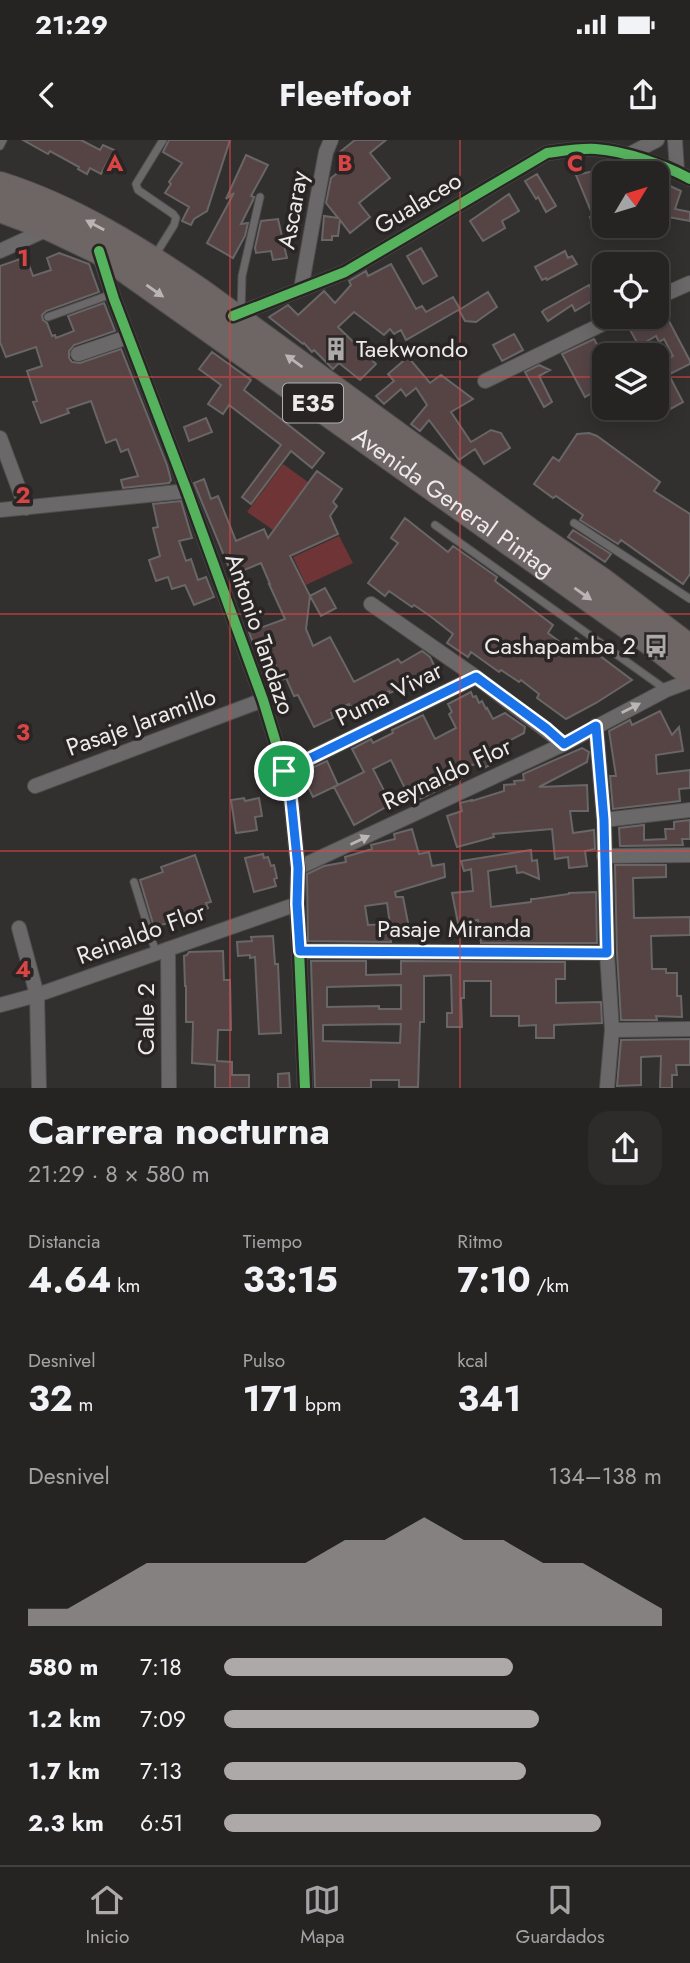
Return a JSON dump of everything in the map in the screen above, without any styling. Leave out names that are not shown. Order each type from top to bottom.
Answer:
[{"type":"highway","name":"Avenida General Pintag","points":[[0,184],[77,216],[153,259],[237,315],[531,533],[602,581],[687,659]]},
{"type":"highway","name":"Avenida General Pintag","points":[[0,209],[51,228],[99,251],[645,639],[687,659]]},
{"type":"street","name":"Ascaray","points":[[301,289],[326,152],[331,140]]},
{"type":"street","points":[[628,155],[657,140]]},
{"type":"street","points":[[675,140],[677,172]]},
{"type":"street","name":"Gualaceo","points":[[237,315],[345,272],[547,153],[590,149],[628,155],[690,179]]},
{"type":"street","points":[[0,251],[51,228]]},
{"type":"street","name":"Antonio Tandazo","points":[[99,251],[112,294],[263,700],[290,789],[298,868],[297,904],[305,1088]]},
{"type":"street","points":[[669,292],[690,283]]},
{"type":"street","points":[[485,381],[592,329]]},
{"type":"street","points":[[78,354],[128,337]]},
{"type":"street","points":[[0,438],[26,509]]},
{"type":"street","points":[[0,510],[187,491]]},
{"type":"street","points":[[371,604],[476,677],[564,744]]},
{"type":"street","name":"Reynaldo Flor","points":[[298,868],[564,744],[666,690],[687,659]]},
{"type":"street","name":"Puma Vivar","points":[[284,771],[476,677]]},
{"type":"street","name":"Pasaje Jaramillo","points":[[35,786],[263,700]]},
{"type":"street","points":[[596,726],[604,820],[612,1030],[607,1088]]},
{"type":"street","points":[[604,820],[690,810]]},
{"type":"street","points":[[604,856],[690,855]]},
{"type":"street","name":"Reinaldo Flor","points":[[0,1004],[37,995],[297,904]]},
{"type":"street","points":[[19,928],[37,995],[39,1088]]},
{"type":"street","name":"Calle 2","points":[[162,951],[169,1088]]},
{"type":"street","name":"Pasaje Miranda","points":[[300,951],[607,953]]},
{"type":"street","points":[[612,1030],[690,1029]]},
{"type":"lane","points":[[0,146],[3,140]]},
{"type":"lane","points":[[153,259],[176,218],[138,190],[136,184],[163,140]]},
{"type":"lane","points":[[237,315],[242,276],[260,197]]},
{"type":"lane","points":[[48,317],[112,294]]},
{"type":"lane","points":[[574,523],[690,599]]},
{"type":"lane","points":[[435,525],[666,690]]},
{"type":"lane","points":[[134,882],[162,951]]},
{"type":"shaded area","points":[[283,464],[308,482],[273,530],[247,512]]},
{"type":"shaded area","points":[[339,536],[353,563],[306,585],[293,557]]},
{"type":"building","points":[[23,140],[81,140],[100,150],[103,145],[114,150],[101,174],[90,168],[87,174],[50,151],[48,154]]},
{"type":"building","points":[[169,140],[230,140],[207,211],[194,219],[191,225],[182,221],[189,207],[165,193],[182,163],[163,152]]},
{"type":"building","points":[[355,140],[386,140],[370,153],[390,178],[359,203],[370,217],[350,233],[340,220],[338,236],[332,236],[332,240],[322,240],[324,216],[338,218],[326,203],[331,178],[349,164],[340,152]]},
{"type":"building","points":[[246,155],[268,165],[251,196],[254,197],[253,200],[241,224],[248,223],[245,236],[233,258],[207,243],[234,193],[226,199]]},
{"type":"building","points":[[592,171],[592,214],[576,175]]},
{"type":"building","points":[[537,174],[556,206],[546,212],[525,181]]},
{"type":"building","points":[[670,186],[681,191],[675,209],[690,212],[690,221],[669,217]]},
{"type":"building","points":[[509,194],[519,211],[502,221],[505,228],[483,241],[470,221]]},
{"type":"building","points":[[278,219],[287,258],[273,260],[271,251],[256,253],[255,248],[261,221]]},
{"type":"building","points":[[421,248],[437,276],[423,284],[407,256]]},
{"type":"building","points":[[565,251],[568,258],[572,256],[577,264],[542,280],[535,267]]},
{"type":"building","points":[[59,253],[89,264],[99,292],[46,311],[42,315],[43,320],[56,338],[74,331],[68,316],[104,303],[115,331],[74,345],[69,351],[69,358],[72,362],[80,363],[121,349],[167,465],[171,480],[169,483],[123,488],[121,480],[138,476],[128,449],[121,452],[116,439],[106,443],[91,401],[67,409],[69,413],[41,423],[33,402],[37,401],[27,371],[42,366],[36,347],[6,357],[0,342],[0,266],[26,257],[33,276],[51,270],[47,258]]},
{"type":"building","points":[[391,264],[416,309],[422,306],[426,312],[453,297],[460,309],[406,340],[401,330],[394,334],[390,329],[384,335],[354,312],[338,327],[376,364],[360,380],[339,363],[333,369],[314,350],[312,352],[269,317],[288,305],[298,315],[324,291],[335,303],[351,285],[349,281],[366,271],[368,276]]},
{"type":"building","points":[[589,285],[592,290],[592,301],[575,311],[572,305],[548,321],[542,312]]},
{"type":"building","points":[[488,292],[497,307],[476,322],[465,321],[459,310]]},
{"type":"building","points":[[669,321],[690,364],[669,374],[669,358],[673,356],[669,343],[664,339],[659,342],[656,336],[644,343],[637,343],[630,329],[669,329]]},
{"type":"building","points":[[514,334],[523,350],[502,361],[493,345]]},
{"type":"building","points":[[594,339],[596,343],[592,343],[592,393],[585,397],[562,354]]},
{"type":"building","points":[[212,352],[251,380],[244,390],[324,453],[312,468],[291,451],[251,504],[242,497],[281,445],[229,405],[223,414],[208,404],[221,385],[199,369]]},
{"type":"building","points":[[408,357],[430,383],[441,375],[473,399],[451,412],[471,442],[491,430],[501,433],[510,448],[484,464],[475,449],[459,460],[429,420],[420,431],[411,424],[427,405],[416,388],[406,396],[401,389],[384,404],[376,396],[394,381],[388,374]]},
{"type":"building","points":[[539,365],[550,370],[539,376],[552,402],[544,407],[525,372]]},
{"type":"building","points":[[671,379],[683,402],[669,410]]},
{"type":"building","points":[[206,418],[212,432],[189,441],[184,427]]},
{"type":"building","points":[[589,433],[660,482],[654,491],[690,514],[690,574],[683,584],[621,540],[618,544],[580,520],[583,515],[534,484],[553,457],[559,461],[577,434]]},
{"type":"building","points":[[317,471],[342,489],[333,502],[337,506],[330,516],[338,534],[290,556],[310,596],[306,629],[313,646],[330,637],[354,682],[398,659],[401,663],[422,651],[430,657],[436,669],[390,693],[389,691],[350,707],[349,704],[331,713],[333,718],[314,727],[298,695],[294,696],[286,678],[282,680],[266,644],[259,641],[253,643],[249,632],[285,619],[261,563],[232,575],[194,483],[204,479],[211,499],[218,496],[236,541],[264,529],[268,538]]},
{"type":"building","points":[[181,501],[192,538],[179,541],[186,561],[191,559],[198,580],[206,577],[214,597],[194,605],[185,585],[172,589],[168,577],[156,581],[149,560],[160,556],[153,528],[158,527],[153,504]]},
{"type":"building","points":[[405,518],[448,552],[453,546],[497,577],[495,581],[553,625],[548,633],[568,648],[576,638],[632,680],[566,719],[537,698],[539,694],[521,680],[519,682],[501,670],[499,672],[471,652],[468,657],[447,643],[453,634],[430,616],[389,591],[385,596],[368,583],[398,543],[391,538]]},
{"type":"building","points":[[573,530],[611,554],[605,562],[568,537]]},
{"type":"building","points":[[325,588],[336,608],[321,616],[310,596]]},
{"type":"building","points":[[471,692],[479,703],[482,701],[493,719],[505,713],[525,727],[524,733],[486,753],[492,764],[480,770],[477,764],[457,768],[462,778],[412,803],[391,760],[373,769],[391,804],[354,825],[334,787],[364,772],[352,749],[371,739],[373,743],[423,715],[435,739],[456,728],[449,714],[452,712],[448,704]]},
{"type":"building","points":[[660,711],[672,735],[679,727],[683,751],[656,755],[657,774],[690,770],[690,788],[679,789],[680,801],[613,809],[610,776],[616,776],[609,731],[630,720],[632,725]]},
{"type":"building","points":[[582,748],[589,752],[587,762],[539,787],[587,785],[588,811],[570,811],[573,833],[594,830],[595,849],[585,851],[587,866],[569,868],[568,857],[555,859],[552,829],[493,834],[494,837],[457,847],[447,816],[462,811],[460,803],[504,791],[504,785],[524,780],[523,774]]},
{"type":"building","points":[[327,761],[338,785],[313,797],[301,773]]},
{"type":"building","points":[[244,798],[245,801],[259,798],[262,816],[255,817],[257,830],[236,833],[231,800]]},
{"type":"building","points":[[690,820],[690,839],[682,839],[683,845],[620,846],[619,828],[644,825],[644,840],[666,839],[665,829],[674,829],[674,822]]},
{"type":"building","points":[[412,829],[419,854],[429,852],[432,866],[444,864],[445,877],[395,892],[396,897],[403,897],[409,928],[391,931],[390,924],[391,942],[308,941],[307,874],[324,866],[346,862],[345,857],[372,849],[371,845],[395,839],[394,834]],"holes":[[[387,903],[390,924],[368,925],[365,906]]]},
{"type":"building","points":[[531,850],[532,861],[537,860],[539,879],[523,872],[517,873],[516,866],[488,871],[491,907],[531,902],[531,899],[569,893],[596,892],[597,943],[481,943],[478,920],[458,923],[452,893],[473,891],[471,869],[464,871],[461,861]]},
{"type":"building","points":[[263,854],[264,858],[268,857],[271,866],[274,865],[276,886],[254,892],[245,858]]},
{"type":"building","points":[[195,855],[211,902],[206,903],[208,908],[195,912],[196,915],[154,927],[140,880],[163,872],[161,867]]},
{"type":"building","points":[[615,865],[666,865],[666,877],[633,878],[634,918],[690,917],[690,935],[651,936],[652,969],[666,969],[666,973],[677,973],[677,996],[681,996],[682,1017],[656,1016],[657,1020],[621,1020]]},
{"type":"building","points":[[273,936],[275,964],[278,964],[281,1033],[259,1034],[255,957],[238,956],[237,942],[252,941],[251,937]]},
{"type":"building","points":[[223,951],[224,980],[230,980],[231,1030],[218,1030],[217,1061],[232,1062],[232,1075],[249,1075],[249,1088],[215,1088],[215,1065],[192,1063],[193,1022],[186,1022],[184,956],[189,952]]},
{"type":"building","points":[[311,961],[366,961],[366,975],[401,974],[401,961],[565,962],[565,979],[556,979],[556,1003],[601,1002],[602,1023],[554,1025],[554,1038],[536,1038],[536,1025],[519,1026],[519,1016],[491,1016],[491,981],[464,981],[464,998],[461,998],[462,1027],[447,1027],[447,1013],[452,1013],[451,975],[424,976],[424,1022],[420,1022],[418,1087],[399,1087],[399,1080],[371,1080],[371,1088],[315,1088]],"holes":[[[401,985],[401,1009],[379,1009],[379,1006],[327,1007],[327,987]],[[401,1024],[400,1043],[323,1041],[323,1025]]]},
{"type":"building","points":[[690,1039],[690,1065],[676,1065],[677,1075],[672,1075],[672,1088],[660,1088],[661,1056],[641,1057],[641,1085],[617,1086],[621,1040]]},
{"type":"building","points":[[289,1073],[290,1088],[278,1088],[278,1074]]},
{"type":"cycle path","points":[[233,316],[345,272],[547,153],[583,149],[607,150],[644,160],[690,179]]},
{"type":"cycle path","points":[[99,251],[114,299],[263,700],[290,789],[298,868],[297,904],[305,1088]]},
{"type":"place","name":"Taekwondo","points":[[336,349]]},
{"type":"place","name":"Cashapamba 2","points":[[656,646]]},
{"type":"route","points":[[476,677],[564,744],[596,726],[604,820],[607,953],[300,951],[298,868],[290,789],[284,771],[476,677]]}]
